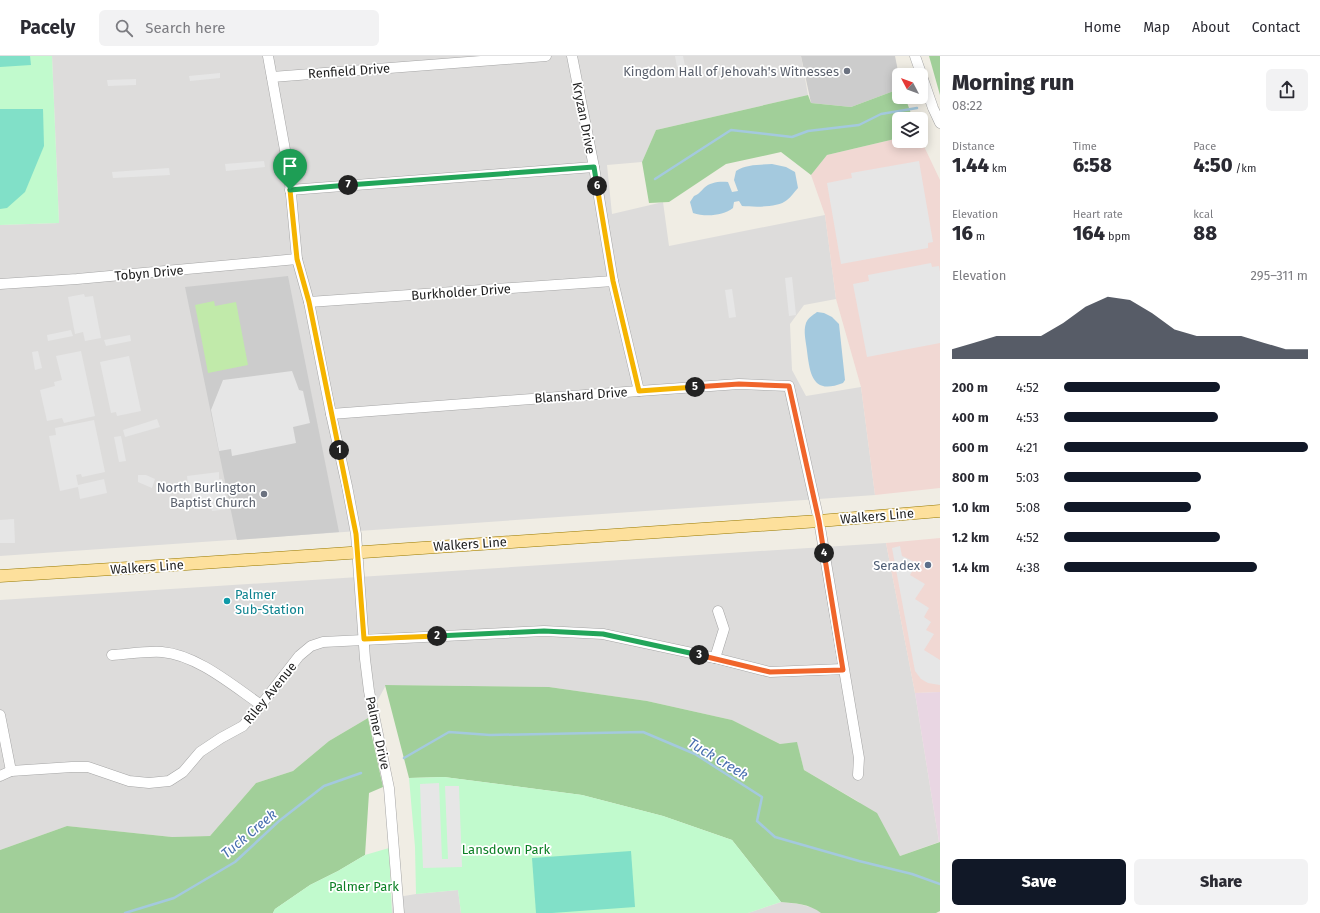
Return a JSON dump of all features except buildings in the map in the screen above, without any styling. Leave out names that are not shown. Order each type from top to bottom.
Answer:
[{"type":"main road","name":"Walkers Line","points":[[0,576],[819,521],[940,511]]},
{"type":"street","name":"Palmer Drive","points":[[268,56],[289,172],[297,259],[309,302],[356,534],[369,691],[389,788],[399,913]]},
{"type":"street","name":"Renfield Drive","points":[[272,77],[546,56]]},
{"type":"street","name":"Kryzan Drive","points":[[572,56],[594,167],[613,281],[639,391]]},
{"type":"street","points":[[916,56],[933,108],[940,123]]},
{"type":"street","points":[[290,190],[594,167]]},
{"type":"street","name":"Tobyn Drive","points":[[0,284],[77,279],[297,259]]},
{"type":"street","name":"Burkholder Drive","points":[[309,302],[613,281]]},
{"type":"street","name":"Blanshard Drive","points":[[331,414],[739,384],[789,386],[819,521]]},
{"type":"street","points":[[819,521],[859,758],[858,775]]},
{"type":"street","points":[[715,658],[724,629],[718,611]]},
{"type":"street","name":"Riley Avenue","points":[[0,776],[11,770],[72,767],[88,768],[129,781],[149,783],[169,781],[183,772],[200,752],[243,726],[299,656],[311,646],[323,642],[544,631],[596,633],[715,658],[770,672],[843,670]]},
{"type":"street","points":[[112,655],[161,652],[176,654],[210,670],[261,705]]},
{"type":"street","points":[[0,715],[11,770]]},
{"type":"shaded area","points":[[52,56],[801,56],[808,95],[656,130],[642,162],[607,165],[612,214],[663,202],[669,246],[825,215],[836,299],[804,305],[790,324],[792,370],[806,396],[861,387],[875,495],[0,556],[0,225],[59,223]]},
{"type":"shaded area","points":[[675,56],[683,56],[685,66],[677,67]]},
{"type":"shaded area","name":"Kingdom Hall of Jehovah's Witnesses","points":[[801,56],[895,56],[897,68],[892,68],[892,92],[851,107],[811,103]]},
{"type":"shaded area","points":[[220,73],[220,78],[190,81],[189,76]]},
{"type":"shaded area","points":[[136,79],[136,85],[108,86],[107,80]]},
{"type":"shaded area","points":[[892,140],[892,148],[925,148],[940,180],[940,488],[875,495],[861,387],[836,299],[825,215],[811,175],[827,155]]},
{"type":"shaded area","points":[[264,161],[265,167],[226,171],[225,164]]},
{"type":"shaded area","points":[[919,161],[933,242],[928,243],[928,248],[841,264],[827,183],[852,178],[851,173]]},
{"type":"shaded area","points":[[169,168],[170,175],[113,178],[112,172]]},
{"type":"shaded area","points":[[931,263],[932,267],[939,266],[940,272],[940,343],[867,357],[853,284],[869,281],[868,275]]},
{"type":"shaded area","points":[[288,276],[339,532],[237,540],[185,287]]},
{"type":"shaded area","points":[[792,277],[796,315],[789,316],[785,278]]},
{"type":"shaded area","points":[[732,289],[736,317],[729,318],[725,290]]},
{"type":"shaded area","points":[[84,294],[85,297],[93,296],[101,338],[85,341],[83,332],[75,334],[68,297]]},
{"type":"shaded area","points":[[71,330],[73,336],[48,341],[47,335]]},
{"type":"shaded area","points":[[130,335],[131,341],[106,346],[104,340]]},
{"type":"shaded area","points":[[38,351],[42,368],[35,370],[32,352]]},
{"type":"shaded area","points":[[81,351],[95,416],[64,423],[62,418],[47,421],[40,390],[55,386],[54,382],[62,380],[56,356]]},
{"type":"shaded area","points":[[129,356],[141,411],[117,416],[116,412],[111,413],[100,362]]},
{"type":"shaded area","points":[[292,371],[299,390],[303,391],[310,423],[293,427],[296,443],[232,456],[231,449],[219,451],[211,410],[223,380]]},
{"type":"shaded area","points":[[157,419],[160,427],[125,437],[123,430]]},
{"type":"shaded area","points":[[94,420],[105,472],[82,477],[81,474],[76,475],[78,485],[104,479],[107,493],[80,499],[78,487],[60,491],[49,436],[56,435],[55,428]]},
{"type":"shaded area","points":[[121,436],[126,461],[119,462],[114,437]]},
{"type":"shaded area","points":[[219,472],[219,479],[222,479],[228,509],[212,511],[209,498],[192,498],[191,491],[186,491],[185,484],[188,484],[187,476]]},
{"type":"shaded area","points":[[138,475],[146,475],[155,479],[152,488],[138,482]]},
{"type":"shaded area","points":[[14,519],[15,543],[0,543],[0,520]]},
{"type":"shaded area","points":[[940,538],[940,692],[915,693],[886,543]]},
{"type":"shaded area","points":[[886,543],[915,693],[939,842],[900,856],[893,844],[859,802],[804,770],[797,743],[780,744],[732,720],[647,701],[549,687],[386,685],[368,718],[329,741],[293,771],[256,783],[210,836],[172,837],[67,826],[0,850],[0,600]]},
{"type":"shaded area","points":[[900,546],[902,556],[917,563],[910,575],[925,584],[915,599],[929,608],[924,617],[931,622],[926,630],[934,634],[924,650],[940,660],[940,685],[928,683],[921,679],[915,671],[892,548]]},
{"type":"shaded area","points":[[940,692],[940,842],[939,842],[915,693]]},
{"type":"shaded area","points":[[439,783],[442,859],[448,859],[445,786],[459,786],[462,867],[423,868],[420,784]]},
{"type":"shaded area","points":[[458,890],[461,913],[392,913],[392,898]]},
{"type":"shaded area","points":[[781,902],[799,904],[817,909],[821,913],[748,913]]},
{"type":"green space","points":[[0,56],[52,56],[59,223],[0,225]]},
{"type":"green space","points":[[0,56],[30,56],[31,65],[0,67]]},
{"type":"green space","points":[[929,56],[940,56],[940,95]]},
{"type":"green space","points":[[892,92],[892,104],[908,104],[910,112],[892,112],[892,140],[827,155],[811,175],[781,152],[726,164],[669,202],[649,203],[642,162],[656,130],[808,95],[811,103],[851,107]]},
{"type":"green space","points":[[0,109],[43,109],[44,146],[25,192],[7,208],[0,209]]},
{"type":"green space","points":[[214,301],[215,306],[236,302],[248,365],[208,373],[195,305]]},
{"type":"green space","points":[[385,685],[549,687],[647,701],[732,720],[780,744],[797,742],[804,770],[877,813],[900,856],[940,842],[940,911],[936,913],[821,913],[807,906],[781,902],[732,840],[663,816],[582,795],[444,777],[409,778]]},
{"type":"green space","points":[[368,718],[383,787],[369,793],[365,855],[310,885],[275,909],[273,913],[0,913],[0,850],[67,826],[172,837],[210,836],[256,783],[293,771],[329,741]]},
{"type":"green space","name":"Lansdown Park","points":[[444,777],[582,795],[663,816],[732,840],[781,902],[748,913],[461,913],[458,890],[416,894],[415,847],[409,778]]},
{"type":"green space","name":"Palmer Park","points":[[389,848],[392,913],[273,913],[275,909],[310,885],[365,855]]},
{"type":"green space","points":[[631,851],[635,907],[536,913],[532,858]]},
{"type":"water","points":[[772,164],[786,167],[795,172],[798,188],[783,203],[772,206],[753,207],[742,206],[739,201],[734,202],[733,208],[724,213],[708,215],[693,213],[690,202],[694,196],[709,184],[715,182],[728,182],[732,192],[738,191],[734,180],[736,171],[749,166]]},
{"type":"water","points":[[817,312],[824,313],[832,317],[839,324],[845,380],[843,383],[833,386],[819,384],[812,375],[810,368],[805,337],[805,326],[808,320]]},
{"type":"waterway","points":[[655,179],[731,130],[792,137],[808,131],[859,125],[881,114],[917,108]]},
{"type":"waterway","name":"Tuck Creek","points":[[404,758],[449,732],[490,735],[643,732],[695,754],[762,797],[757,821],[775,837],[859,861],[912,874],[940,884]]},
{"type":"waterway","name":"Tuck Creek","points":[[125,913],[174,898],[235,862],[279,821],[324,786],[361,773]]},
{"type":"place","name":"Kingdom Hall of Jehovah's Witnesses","points":[[847,71]]},
{"type":"place","name":"North Burlington Baptist Church","points":[[264,494]]},
{"type":"place","name":"Seradex","points":[[928,565]]},
{"type":"place","name":"Palmer Sub-Station","points":[[227,601]]},
{"type":"route","points":[[594,167],[613,281],[639,391],[739,384],[789,386],[819,521],[843,670],[798,670],[770,672],[715,658],[603,634],[544,631],[364,639],[356,534],[309,302],[297,259],[290,190],[594,167]]}]
